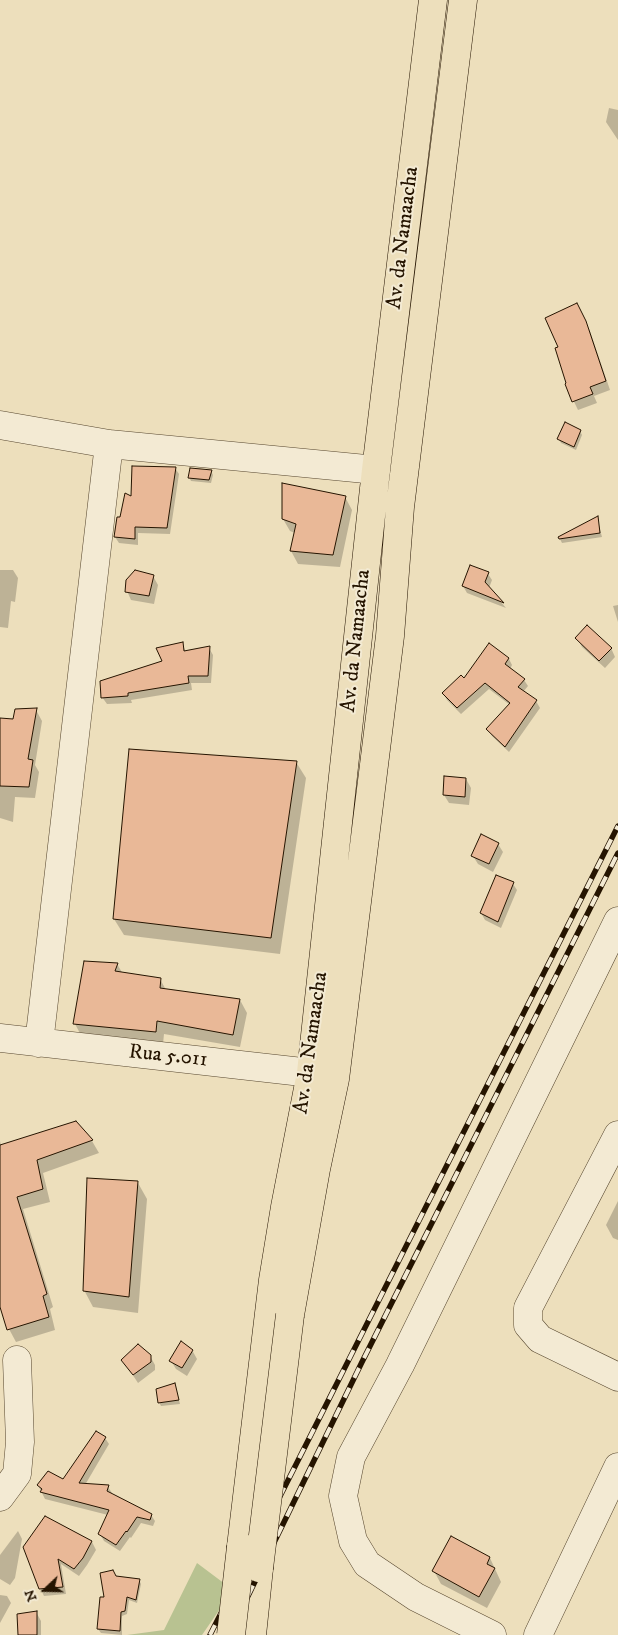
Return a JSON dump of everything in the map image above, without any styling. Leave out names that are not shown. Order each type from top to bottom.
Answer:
[{"type":"highway","name":"Av. da Namaacha","points":[[252,1635],[290,1315],[316,1169],[376,470],[433,0]]},
{"type":"highway","name":"Av. da Namaacha","points":[[232,1635],[240,1547],[273,1280],[285,1207],[323,1076],[390,636],[400,507],[464,0]]},
{"type":"street","points":[[0,425],[109,444],[376,470]]},
{"type":"street","points":[[39,1043],[109,444]]},
{"type":"street","points":[[492,1635],[416,1597],[367,1564],[353,1541],[344,1496],[351,1457],[400,1365],[618,921]]},
{"type":"street","name":"Rua 5.011","points":[[0,1038],[323,1076]]},
{"type":"street","points":[[618,1134],[528,1308],[528,1325],[540,1339],[618,1377]]},
{"type":"street","points":[[0,1497],[17,1474],[20,1442],[17,1360]]},
{"type":"street","points":[[538,1635],[611,1500],[618,1467]]},
{"type":"green space","points":[[197,1563],[233,1590],[202,1635],[127,1635],[164,1630]]},
{"type":"building","points":[[577,303],[586,321],[606,381],[590,387],[593,394],[572,402],[555,348],[558,347],[545,318]]},
{"type":"building","points":[[565,422],[581,430],[574,447],[557,439]]},
{"type":"building","points":[[132,466],[176,467],[167,528],[135,527],[135,539],[114,537],[117,517],[120,517],[125,493],[131,496]]},
{"type":"building","points":[[190,468],[212,470],[209,480],[188,478]]},
{"type":"building","points":[[282,483],[346,496],[333,555],[290,551],[296,524],[282,519]]},
{"type":"building","points":[[598,516],[600,533],[559,539],[558,537]]},
{"type":"building","points":[[470,565],[489,572],[485,582],[504,603],[462,586]]},
{"type":"building","points":[[135,570],[154,575],[149,596],[125,592],[126,580]]},
{"type":"building","points":[[587,625],[612,648],[599,661],[575,638]]},
{"type":"building","points":[[183,642],[184,651],[210,646],[208,676],[188,676],[189,683],[128,693],[128,696],[101,698],[100,681],[162,661],[156,648]]},
{"type":"building","points":[[489,643],[509,658],[505,664],[525,679],[518,687],[537,700],[505,747],[486,729],[510,703],[485,683],[457,708],[442,693],[461,675],[464,678]]},
{"type":"building","points":[[37,708],[28,759],[33,760],[29,787],[0,786],[0,718],[13,719],[15,709]]},
{"type":"building","points":[[129,749],[297,761],[271,938],[113,919]]},
{"type":"building","points":[[444,776],[466,778],[465,797],[443,795]]},
{"type":"building","points":[[481,834],[499,843],[489,864],[471,856]]},
{"type":"building","points":[[496,875],[514,882],[498,922],[480,913]]},
{"type":"building","points":[[84,961],[118,963],[115,971],[161,978],[160,988],[240,999],[233,1035],[157,1021],[156,1032],[73,1024]]},
{"type":"building","points":[[76,1121],[93,1140],[37,1160],[43,1189],[17,1197],[47,1294],[43,1296],[49,1317],[7,1330],[0,1307],[0,1145]]},
{"type":"building","points":[[87,1178],[138,1181],[129,1297],[83,1291]]},
{"type":"building","points":[[181,1341],[193,1350],[182,1368],[169,1361]]},
{"type":"building","points":[[138,1344],[151,1355],[151,1362],[133,1375],[121,1360]]},
{"type":"building","points":[[175,1383],[179,1400],[158,1403],[156,1389]]},
{"type":"building","points":[[96,1431],[106,1437],[79,1483],[109,1485],[107,1491],[152,1514],[150,1520],[137,1517],[116,1545],[98,1534],[109,1510],[40,1492],[42,1489],[37,1485],[48,1471],[63,1479]]},
{"type":"building","points":[[45,1516],[92,1541],[83,1558],[74,1569],[58,1559],[63,1587],[39,1589],[23,1547]]},
{"type":"building","points":[[451,1536],[490,1557],[487,1564],[495,1568],[479,1597],[432,1571]]},
{"type":"building","points":[[113,1570],[116,1576],[140,1579],[136,1600],[127,1597],[125,1611],[121,1612],[120,1631],[97,1629],[100,1597],[104,1597],[100,1573]]},
{"type":"building","points":[[37,1611],[37,1635],[18,1635],[17,1614]]},
{"type":"railway","points":[[210,1635],[618,826]]},
{"type":"railway","points":[[229,1635],[362,1362],[618,853]]}]
